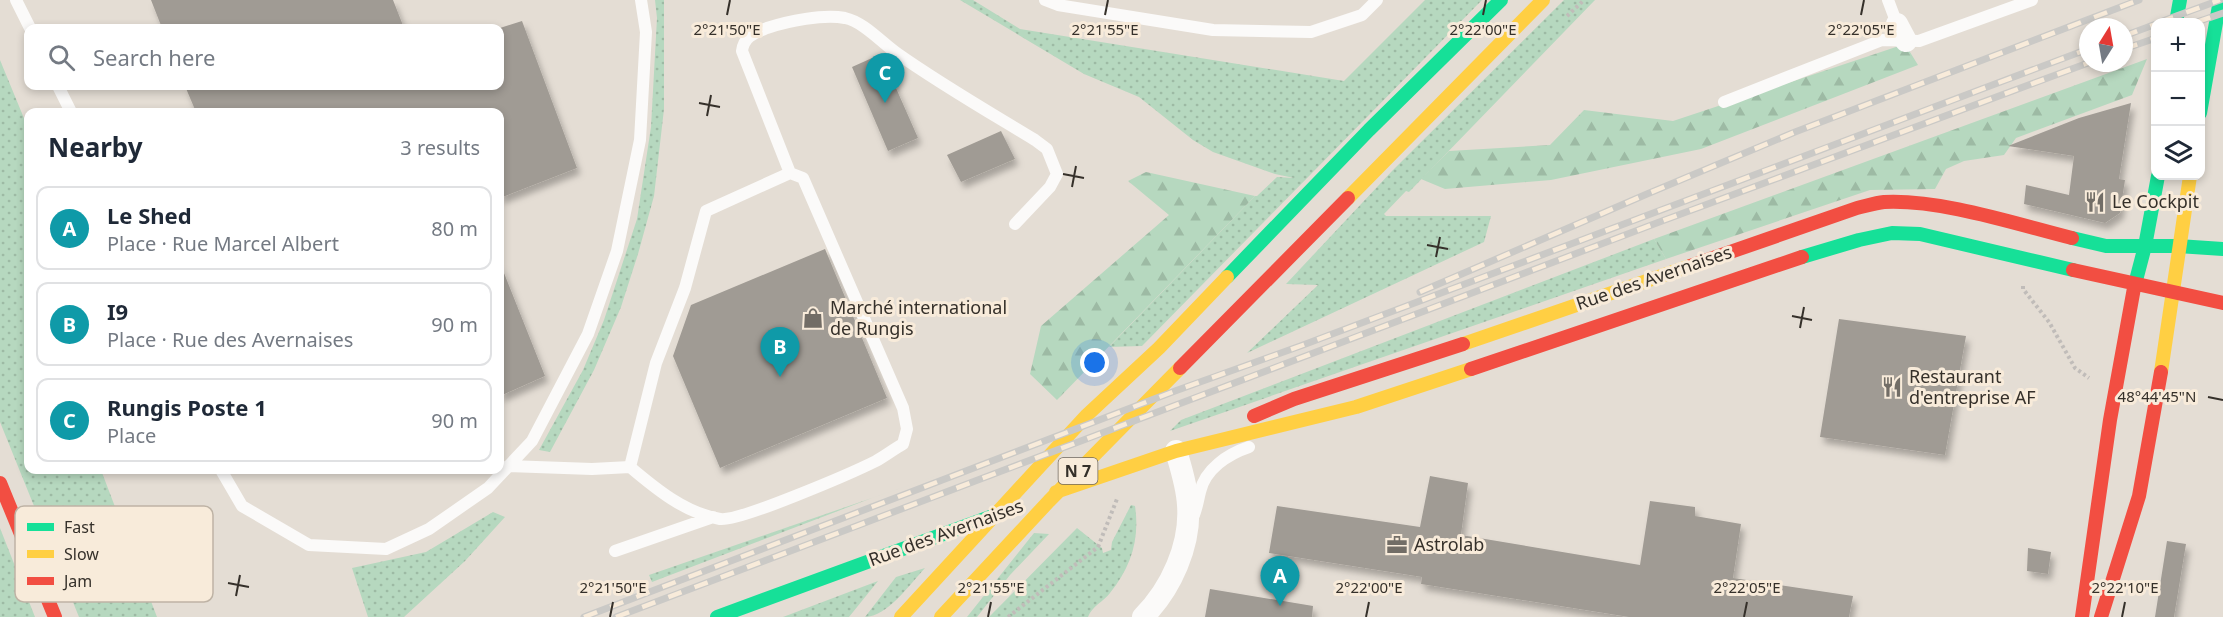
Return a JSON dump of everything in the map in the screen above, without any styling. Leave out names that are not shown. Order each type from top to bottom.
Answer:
[{"type":"main road","name":"N 7","points":[[901,617],[1088,415],[1159,348],[1501,0]]},
{"type":"main road","name":"N 7","points":[[941,617],[1049,501],[1543,0]]},
{"type":"main road","points":[[2177,18],[2180,0]]},
{"type":"main road","points":[[2205,84],[2220,0]]},
{"type":"main road","points":[[2101,617],[2108,542],[2110,420],[2134,285],[2145,246],[2157,180]]},
{"type":"main road","points":[[2082,617],[2108,542],[2139,496],[2166,340],[2171,293],[2189,180]]},
{"type":"main road","name":"Rue des Avernaises","points":[[1176,451],[1293,399],[1528,322],[1857,208],[1882,202],[1909,202],[1950,208],[2106,246],[2178,246],[2223,249]]},
{"type":"main road","name":"Rue des Avernaises","points":[[717,617],[1135,464],[1176,451],[1354,407],[1688,297],[1813,253],[1892,233],[1920,234],[1958,242],[2134,285],[2223,303]]},
{"type":"main road","points":[[0,483],[15,520]]},
{"type":"main road","points":[[49,602],[55,617]]},
{"type":"street","points":[[1143,617],[1157,603],[1175,569],[1186,536],[1188,505],[1176,451]]},
{"type":"lane","points":[[16,0],[28,24]]},
{"type":"lane","points":[[504,470],[532,441],[588,334],[617,251],[640,140],[646,32],[641,0]]},
{"type":"lane","points":[[1045,0],[1058,5],[1213,30],[1311,32],[1362,15],[1377,0]]},
{"type":"lane","points":[[1888,0],[1902,32],[1919,41],[2032,0]]},
{"type":"lane","points":[[790,173],[742,51],[743,44],[750,35],[786,22],[845,18],[858,24],[898,54],[1047,149],[1057,174],[1050,187],[1015,224]]},
{"type":"lane","points":[[1724,102],[1902,32]]},
{"type":"lane","points":[[60,90],[69,108]]},
{"type":"lane","points":[[508,466],[592,469],[630,466],[653,486],[695,513],[723,520],[751,512],[854,471],[879,460],[903,444],[907,429],[903,408],[803,178],[790,173],[706,211],[685,288],[656,363],[630,466]]},
{"type":"lane","points":[[1186,536],[1200,500],[1200,490],[1216,465],[1242,449],[1354,407]]},
{"type":"lane","points":[[223,474],[242,506],[309,545],[386,549],[429,529],[488,488],[501,474]]},
{"type":"lane","points":[[615,551],[712,517]]},
{"type":"path","points":[[2025,278],[2023,289],[2049,322],[2074,368],[2094,383]]},
{"type":"path","points":[[1008,617],[1098,547],[1122,487],[1135,464]]},
{"type":"green space","points":[[655,0],[664,0],[664,109],[654,196],[621,307],[594,370],[550,452],[539,450],[583,370],[604,320],[637,219],[651,127],[657,18]]},
{"type":"green space","points":[[960,0],[973,0],[1020,29],[1344,81],[1425,0],[1482,0],[1142,346],[1109,347],[1255,196],[1277,177],[1294,178],[1275,174],[1213,152],[1193,140],[1139,97],[1084,74]]},
{"type":"green space","points":[[1564,0],[1595,0],[1409,192],[1406,191],[1384,214],[1386,216],[1491,216],[1484,242],[1247,353],[1318,285],[1286,284],[1393,170]]},
{"type":"green space","points":[[1905,44],[1918,65],[1701,149],[1551,180],[1445,189],[1421,179],[1449,151],[1550,145],[1584,110],[1673,121]]},
{"type":"green space","points":[[2147,59],[2132,95],[2016,138],[2004,155],[1964,161],[1946,169],[1935,189],[1870,190],[1666,259],[1654,239],[2111,72],[2133,72],[2133,64]]},
{"type":"green space","points":[[0,60],[24,118],[24,474],[103,474],[115,506],[34,506],[0,422]]},
{"type":"green space","points":[[1146,172],[1255,196],[1057,400],[1030,374],[1041,326],[1169,215],[1128,181]]},
{"type":"green space","points":[[1654,239],[1666,259],[1170,431],[1181,420]]},
{"type":"green space","points":[[1008,451],[872,498],[652,582],[649,575]]},
{"type":"green space","points":[[1131,505],[1135,506],[1136,530],[1128,563],[1110,593],[1088,617],[989,617],[1077,528],[1102,548],[1103,553],[1111,550],[1112,542]]},
{"type":"green space","points":[[493,512],[505,517],[465,561],[404,617],[368,617],[352,568],[426,552]]},
{"type":"green space","points":[[0,528],[15,566],[15,602],[29,602],[35,617],[0,617]]},
{"type":"green space","points":[[1034,533],[1049,534],[1010,575],[977,617],[967,617]]},
{"type":"green space","points":[[925,568],[890,605],[873,616],[865,617],[896,577]]},
{"type":"green space","points":[[878,581],[849,617],[783,617]]},
{"type":"green space","points":[[73,602],[151,602],[157,617],[79,617]]},
{"type":"building","points":[[151,0],[393,0],[402,24],[160,24]]},
{"type":"building","points":[[522,21],[577,168],[504,196],[504,108],[194,108],[187,90],[504,90],[504,27]]},
{"type":"building","points":[[881,54],[918,138],[888,151],[852,67]]},
{"type":"building","points":[[2131,103],[2119,179],[2125,180],[2120,213],[2105,223],[2024,204],[2026,185],[2069,195],[2074,156],[2008,146],[2079,118]]},
{"type":"building","points":[[1001,131],[1015,159],[961,182],[947,155]]},
{"type":"building","points":[[825,249],[887,398],[720,468],[673,356],[691,305]]},
{"type":"building","points":[[504,273],[545,376],[504,394]]},
{"type":"building","points":[[1839,319],[1966,336],[1945,455],[1820,437]]},
{"type":"building","name":"Astrolab","points":[[1430,476],[1468,483],[1461,535],[1640,565],[1650,501],[1695,507],[1695,516],[1741,524],[1733,578],[1853,596],[1849,617],[1629,617],[1421,584],[1422,577],[1269,553],[1277,506],[1420,527]]},
{"type":"building","points":[[2167,541],[2186,544],[2174,617],[2155,617]]},
{"type":"building","points":[[2028,548],[2051,552],[2048,574],[2027,571]]},
{"type":"building","points":[[1210,589],[1313,606],[1312,617],[1205,617]]},
{"type":"railway","points":[[1420,292],[1795,132],[2139,0]]},
{"type":"railway","points":[[2171,18],[2220,0]]},
{"type":"railway","points":[[2205,19],[2223,13]]},
{"type":"railway","points":[[2133,33],[2151,26]]},
{"type":"railway","points":[[2133,46],[2151,40]]},
{"type":"railway","points":[[584,617],[1175,391],[1303,345],[2079,52]]},
{"type":"railway","points":[[616,617],[1662,221],[2079,66]]},
{"type":"traffic: fast","points":[[1227,277],[1369,130],[1501,0]]},
{"type":"traffic: fast","points":[[2177,18],[2180,0]]},
{"type":"traffic: fast","points":[[2205,85],[2220,0]]},
{"type":"traffic: fast","points":[[2134,288],[2145,246],[2157,180]]},
{"type":"traffic: fast","points":[[1802,257],[1892,233],[1920,234],[2073,270]]},
{"type":"traffic: fast","points":[[2072,238],[2106,246],[2178,246],[2223,249]]},
{"type":"traffic: fast","points":[[717,617],[1001,513]]},
{"type":"traffic: slow","points":[[1348,198],[1543,0]]},
{"type":"traffic: slow","points":[[2161,372],[2189,180]]},
{"type":"traffic: slow","points":[[1463,344],[1690,266]]},
{"type":"traffic: slow","points":[[901,617],[1087,415],[1159,348],[1227,277]]},
{"type":"traffic: slow","points":[[941,617],[1049,501],[1180,368]]},
{"type":"traffic: slow","points":[[1056,492],[1176,451],[1356,407],[1471,369]]},
{"type":"traffic: jam","points":[[1180,368],[1348,198]]},
{"type":"traffic: jam","points":[[1690,266],[1857,208],[1884,202],[1930,204],[1954,208],[2072,238]]},
{"type":"traffic: jam","points":[[1471,369],[1802,257]]},
{"type":"traffic: jam","points":[[2073,270],[2223,303]]},
{"type":"traffic: jam","points":[[2082,617],[2110,420],[2134,288]]},
{"type":"traffic: jam","points":[[1254,416],[1294,399],[1463,344]]},
{"type":"traffic: jam","points":[[2101,617],[2139,496],[2161,372]]},
{"type":"traffic: jam","points":[[0,483],[15,520]]},
{"type":"traffic: jam","points":[[49,602],[55,617]]},
{"type":"place","name":"Rungis Poste 1","points":[[885,103]]},
{"type":"place","name":"Le Cockpit","points":[[2095,202]]},
{"type":"place","name":"Marché international de Rungis","points":[[813,318]]},
{"type":"place","name":"I9","points":[[780,377]]},
{"type":"place","name":"Restaurant d'entreprise AF","points":[[1892,387]]},
{"type":"place","name":"Astrolab","points":[[1397,545]]},
{"type":"place","name":"Le Shed","points":[[1280,606]]}]
